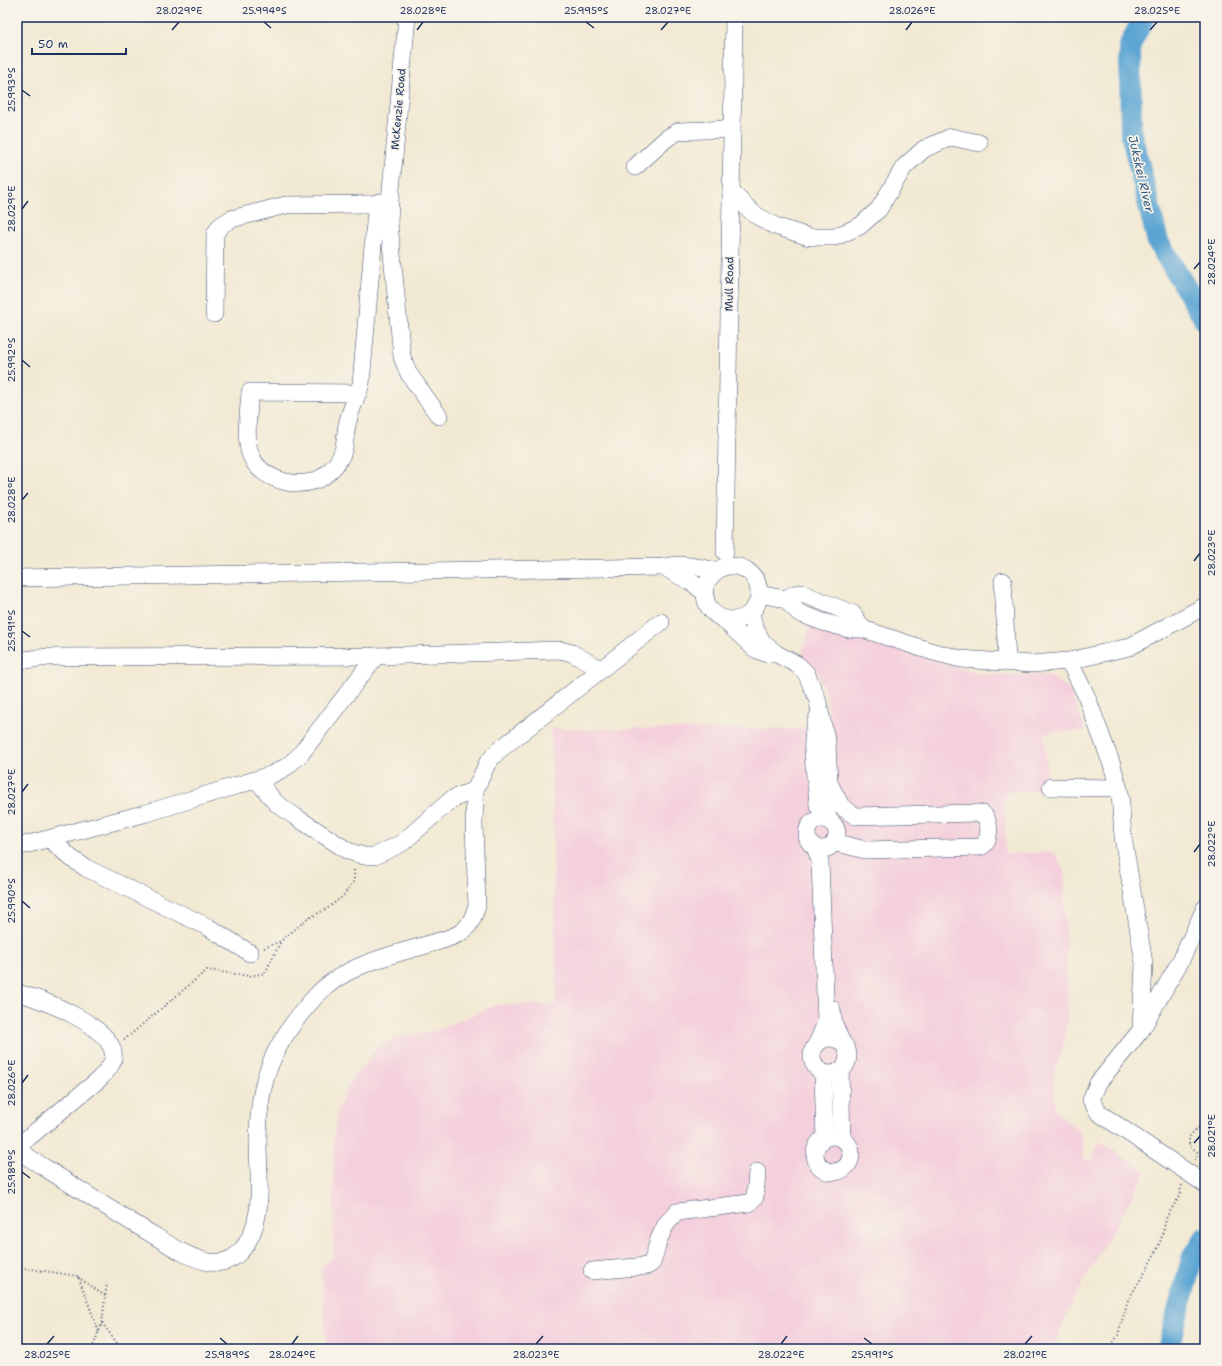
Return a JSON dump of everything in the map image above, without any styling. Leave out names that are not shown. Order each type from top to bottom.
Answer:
[{"type":"street","name":"McKenzie Road","points":[[384,201],[407,17]]},
{"type":"street","name":"Mull Road","points":[[725,552],[734,17]]},
{"type":"street","points":[[635,167],[667,138],[679,131],[732,129]]},
{"type":"street","points":[[731,192],[754,214],[776,226],[809,237],[835,237],[860,226],[879,209],[904,167],[924,149],[951,137],[979,143]]},
{"type":"street","points":[[214,314],[215,234],[220,226],[242,215],[286,205],[371,204],[384,201]]},
{"type":"street","points":[[358,393],[250,392],[248,440],[250,456],[256,464],[276,480],[292,483],[314,481],[328,472],[339,459],[344,448],[347,423],[358,393],[361,384],[376,211],[384,201]]},
{"type":"street","points":[[384,201],[389,223],[402,357],[409,374],[439,416]]},
{"type":"street","points":[[17,578],[664,567],[689,565],[717,571],[729,567],[742,568],[755,578],[759,594],[757,604],[751,612],[738,619],[722,618]]},
{"type":"street","points":[[664,567],[694,584],[706,594]]},
{"type":"street","points":[[717,571],[707,585],[706,594],[710,608],[755,649],[764,653],[777,654]]},
{"type":"street","points":[[1003,581],[1007,662]]},
{"type":"street","points":[[759,594],[785,598],[799,613],[849,629],[863,629],[914,646],[961,659],[1031,664],[1069,661],[1129,647],[1205,606]]},
{"type":"street","points":[[751,612],[758,636],[763,643],[777,654],[798,665],[806,673],[817,698],[819,714],[825,725],[827,743],[829,783],[825,797],[825,821]]},
{"type":"street","points":[[17,1150],[120,1216],[194,1258],[210,1262],[224,1262],[236,1257],[247,1245],[257,1219],[259,1183],[259,1111],[263,1086],[271,1062],[285,1036],[300,1014],[316,995],[337,979],[368,962],[450,938],[464,930],[469,925],[477,906],[474,825],[475,790],[488,762],[498,751],[661,622]]},
{"type":"street","points":[[17,661],[48,657],[376,656],[560,650],[572,653],[600,669]]},
{"type":"street","points":[[17,847],[147,813],[271,775],[286,767],[299,756],[376,656]]},
{"type":"street","points":[[1069,661],[1086,695],[1112,765],[1118,788],[1123,837],[1144,963],[1140,1030]]},
{"type":"street","points":[[819,714],[814,724],[813,742],[818,801],[825,821],[836,831],[826,845],[820,861],[826,1022],[812,1052],[812,1061],[818,1069],[831,1072],[846,1065],[848,1055],[833,1020],[826,845]]},
{"type":"street","points":[[257,780],[276,803],[354,853],[364,856],[375,856],[402,843],[452,799],[475,790]]},
{"type":"street","points":[[829,783],[841,806],[855,816]]},
{"type":"street","points":[[1050,787],[1118,788]]},
{"type":"street","points":[[980,813],[987,820],[988,840],[986,844],[980,848],[865,850],[826,845],[809,841],[807,833],[810,826],[825,821],[855,816],[980,813]]},
{"type":"street","points":[[50,839],[71,858],[86,868],[202,923],[250,954]]},
{"type":"street","points":[[1205,908],[1181,960],[1140,1030],[1098,1083],[1091,1100],[1098,1113],[1205,1184]]},
{"type":"street","points":[[17,993],[31,996],[69,1013],[94,1028],[106,1039],[112,1050],[114,1059],[109,1069],[17,1146]]},
{"type":"street","points":[[817,1044],[829,1038],[842,1043]]},
{"type":"street","points":[[831,1072],[833,1138]]},
{"type":"street","points":[[592,1271],[647,1266],[652,1263],[659,1239],[666,1224],[677,1212],[749,1202],[756,1198],[757,1172]]},
{"type":"path","points":[[250,954],[281,941],[307,918],[328,908],[343,896],[354,881],[354,853]]},
{"type":"path","points":[[112,1050],[207,970],[250,976],[265,973],[281,941]]},
{"type":"path","points":[[1109,1349],[1118,1335],[1128,1300],[1147,1269],[1160,1243],[1167,1216],[1178,1199],[1186,1171],[1197,1156],[1197,1152],[1189,1145],[1189,1137],[1196,1129],[1205,1124]]},
{"type":"path","points":[[17,1267],[78,1276],[105,1296]]},
{"type":"path","points":[[78,1276],[99,1332]]},
{"type":"path","points":[[92,1349],[102,1323],[107,1282]]},
{"type":"path","points":[[102,1323],[117,1343],[119,1349]]},
{"type":"shaded area","points":[[812,623],[979,674],[1049,675],[1070,690],[1086,731],[1044,733],[1048,790],[1006,792],[1005,854],[1054,852],[1064,871],[1068,1015],[1065,1039],[1054,1074],[1055,1109],[1080,1133],[1084,1158],[1092,1161],[1099,1141],[1146,1172],[1073,1300],[1053,1349],[326,1349],[321,1267],[333,1256],[334,1135],[338,1107],[353,1076],[379,1047],[400,1036],[435,1031],[496,1005],[556,1004],[551,729],[799,729],[830,721],[826,694],[817,672],[801,656]]},
{"type":"waterway","name":"Jukskei River","points":[[1144,17],[1130,45],[1131,133],[1158,242],[1205,320]]},
{"type":"waterway","name":"Jukskei River","points":[[1168,1349],[1192,1259],[1205,1238]]}]
